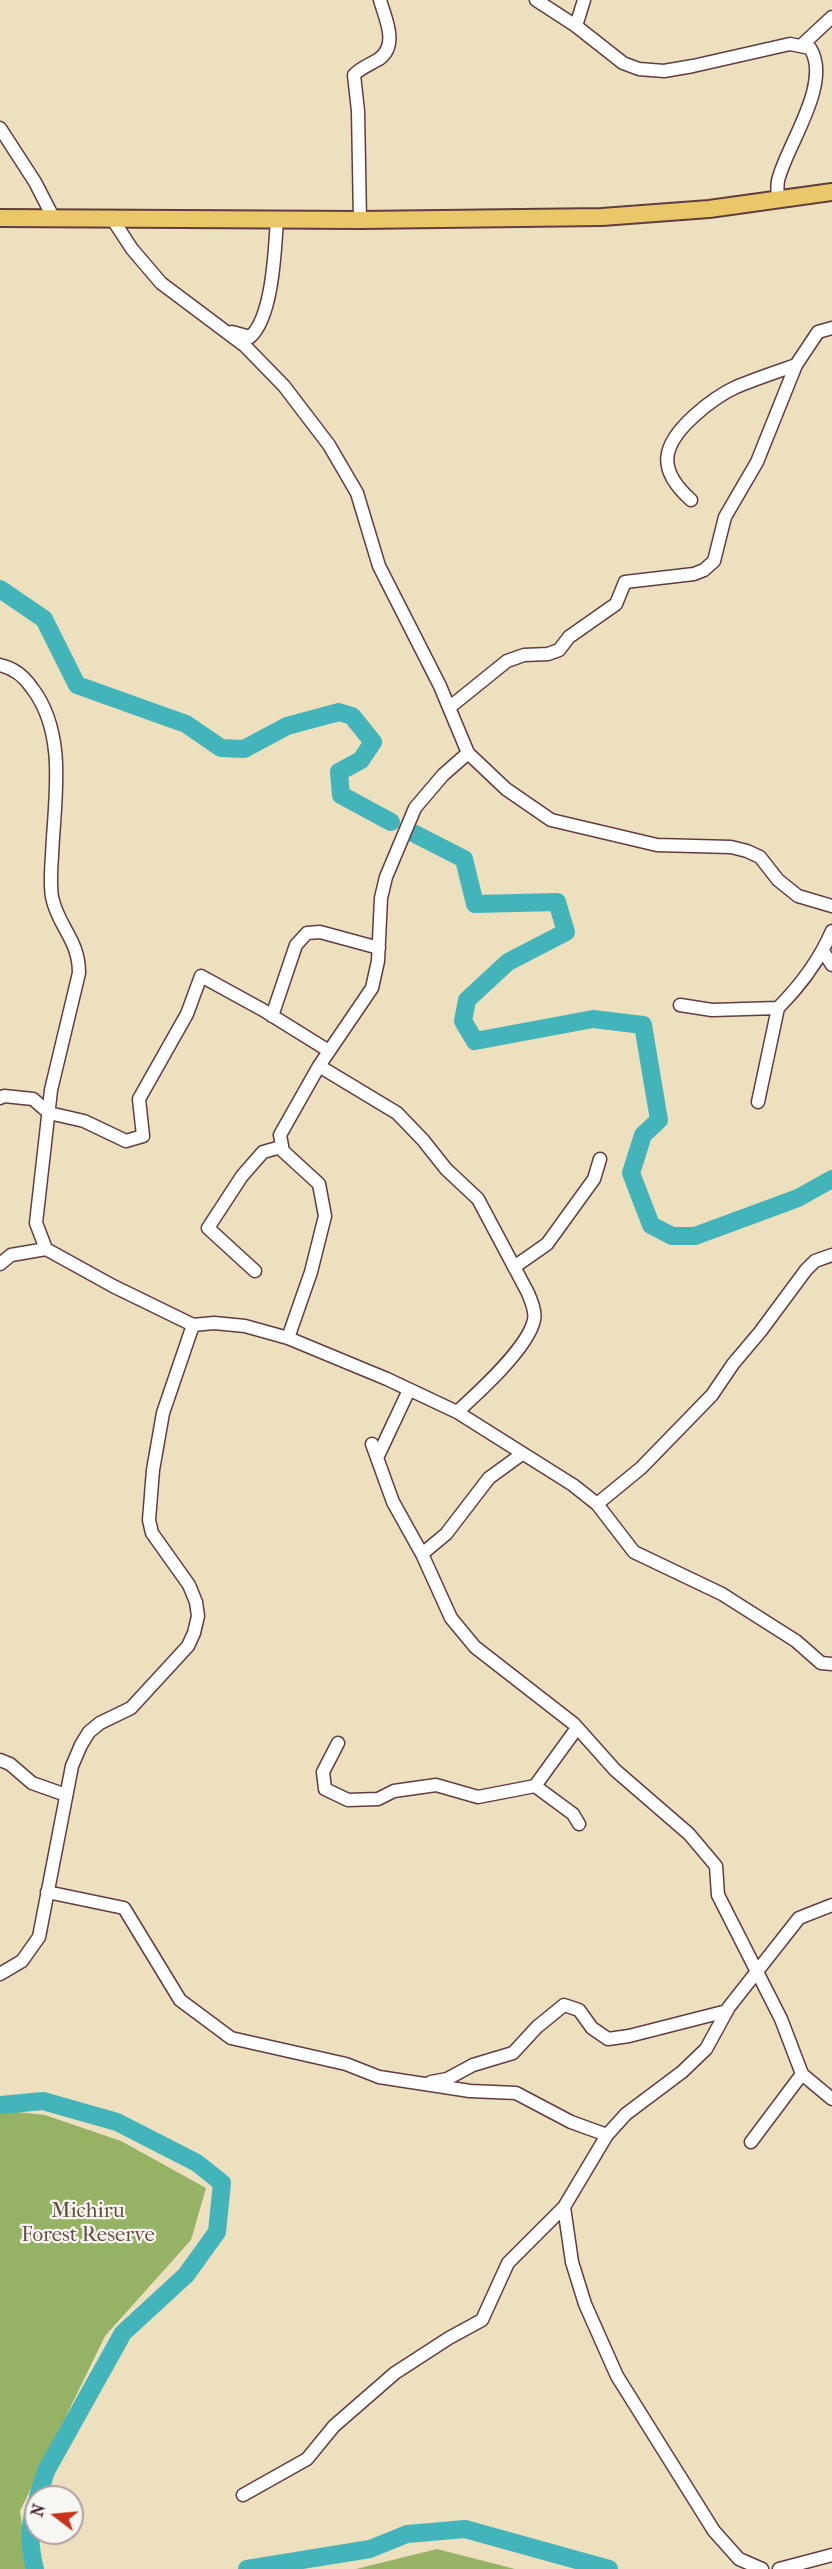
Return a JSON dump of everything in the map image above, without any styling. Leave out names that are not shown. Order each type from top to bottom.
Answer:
[{"type":"main road","points":[[0,218],[360,220],[602,218],[708,209],[832,192]]},
{"type":"street","points":[[360,220],[358,111],[354,79],[356,72],[387,51],[390,42],[389,30],[380,0]]},
{"type":"street","points":[[536,0],[576,26],[623,63],[639,69],[664,71],[740,57],[790,44],[810,48],[815,55],[819,78],[796,142],[779,174],[778,200]]},
{"type":"street","points":[[576,26],[584,0]]},
{"type":"street","points":[[802,45],[832,17]]},
{"type":"street","points":[[0,128],[35,182],[54,219]]},
{"type":"street","points":[[219,326],[250,337],[261,323],[275,251],[277,219]]},
{"type":"street","points":[[113,220],[132,249],[161,283],[244,346],[284,386],[347,473],[365,514],[379,566],[450,707],[468,753],[506,789],[551,820],[657,845],[731,847],[747,851],[760,857],[778,880],[792,892],[832,906]]},
{"type":"street","points":[[450,707],[507,661],[524,655],[548,654],[559,650],[569,637],[616,604],[625,582],[694,574],[704,570],[714,561],[725,517],[757,462],[796,365],[818,332],[832,328]]},
{"type":"street","points":[[691,500],[670,476],[667,458],[670,444],[677,431],[705,406],[734,388],[796,365]]},
{"type":"street","points":[[0,664],[16,670],[26,679],[48,714],[55,746],[56,774],[52,897],[57,914],[79,956],[79,973],[51,1090],[36,1223],[46,1249]]},
{"type":"street","points":[[288,1338],[311,1272],[325,1216],[319,1184],[281,1147],[280,1135],[319,1066],[372,988],[380,948],[381,898],[386,877],[415,808],[443,775],[468,753]]},
{"type":"street","points":[[758,1102],[778,1008],[798,989],[823,951],[832,931]]},
{"type":"street","points":[[272,1016],[296,945],[307,933],[320,932],[380,948]]},
{"type":"street","points":[[823,951],[832,965]]},
{"type":"street","points":[[0,1098],[4,1096],[33,1099],[49,1113],[84,1121],[126,1141],[144,1136],[139,1099],[187,1014],[201,976],[329,1051]]},
{"type":"street","points":[[680,1005],[712,1010],[778,1008]]},
{"type":"street","points":[[319,1066],[397,1113],[446,1169],[478,1199],[534,1309],[534,1320],[518,1349],[483,1389],[457,1412]]},
{"type":"street","points":[[255,1270],[208,1228],[242,1176],[263,1152],[281,1147]]},
{"type":"street","points":[[514,1267],[547,1244],[594,1179],[600,1159]]},
{"type":"street","points":[[0,1264],[11,1255],[46,1249],[113,1286],[193,1325],[214,1323],[245,1326],[288,1338],[457,1412],[573,1485],[597,1504],[634,1552],[722,1594],[767,1621],[821,1663],[832,1665]]},
{"type":"street","points":[[597,1504],[641,1468],[690,1420],[712,1395],[806,1269],[815,1261],[832,1255]]},
{"type":"street","points":[[0,1974],[22,1962],[39,1937],[72,1767],[89,1732],[100,1723],[131,1708],[188,1646],[194,1633],[198,1616],[196,1602],[189,1585],[152,1533],[149,1520],[153,1470],[163,1413],[193,1325]]},
{"type":"street","points":[[377,1458],[409,1390]]},
{"type":"street","points":[[372,1444],[398,1512],[422,1554],[451,1618],[475,1647],[577,1728],[615,1770],[689,1834],[716,1866],[718,1895],[781,2019],[802,2074],[832,2099]]},
{"type":"street","points":[[422,1554],[446,1534],[489,1478],[522,1454]]},
{"type":"street","points":[[338,1743],[323,1772],[325,1789],[348,1800],[378,1799],[394,1791],[436,1785],[478,1797],[534,1786],[577,1728]]},
{"type":"street","points":[[0,1760],[10,1764],[32,1784],[66,1795]]},
{"type":"street","points":[[534,1786],[573,1814],[579,1824]]},
{"type":"street","points":[[47,1892],[124,1908],[180,2000],[231,2037],[346,2064],[368,2074],[470,2091],[516,2093],[571,2122],[607,2135]]},
{"type":"street","points":[[243,2495],[307,2459],[334,2426],[396,2373],[448,2338],[482,2320],[508,2263],[564,2207],[607,2135],[626,2114],[682,2072],[706,2049],[727,2011],[799,1918],[832,1905]]},
{"type":"street","points":[[421,2084],[447,2079],[473,2065],[513,2053],[537,2027],[564,2005],[579,2010],[592,2028],[608,2039],[629,2036],[727,2011]]},
{"type":"street","points":[[751,2142],[802,2074]]},
{"type":"street","points":[[564,2207],[572,2262],[585,2304],[617,2376],[714,2531],[739,2559],[762,2569]]},
{"type":"street","points":[[779,2569],[832,2555]]},
{"type":"green space","name":"Michiru Forest Reserve","points":[[0,2110],[45,2115],[121,2141],[206,2188],[191,2240],[105,2336],[33,2485],[24,2485],[24,2503],[20,2511],[28,2569],[0,2569]]},
{"type":"green space","points":[[437,2549],[515,2569],[356,2569]]},
{"type":"waterway","points":[[0,589],[44,619],[77,685],[186,724],[221,748],[244,749],[287,726],[339,712],[352,716],[373,742],[361,760],[339,772],[341,795],[391,822]]},
{"type":"waterway","points":[[413,833],[464,859],[475,904],[557,902],[566,932],[508,962],[467,1000],[463,1021],[475,1041],[593,1019],[643,1025],[659,1120],[643,1135],[631,1173],[651,1225],[672,1236],[695,1236],[798,1198],[832,1179]]},
{"type":"waterway","points":[[0,2105],[43,2101],[117,2122],[197,2163],[222,2183],[217,2232],[186,2275],[123,2333],[46,2471],[42,2485]]},
{"type":"waterway","points":[[247,2569],[370,2549],[407,2534],[465,2529],[609,2569]]},
{"type":"waterway","points":[[32,2545],[35,2569]]}]
